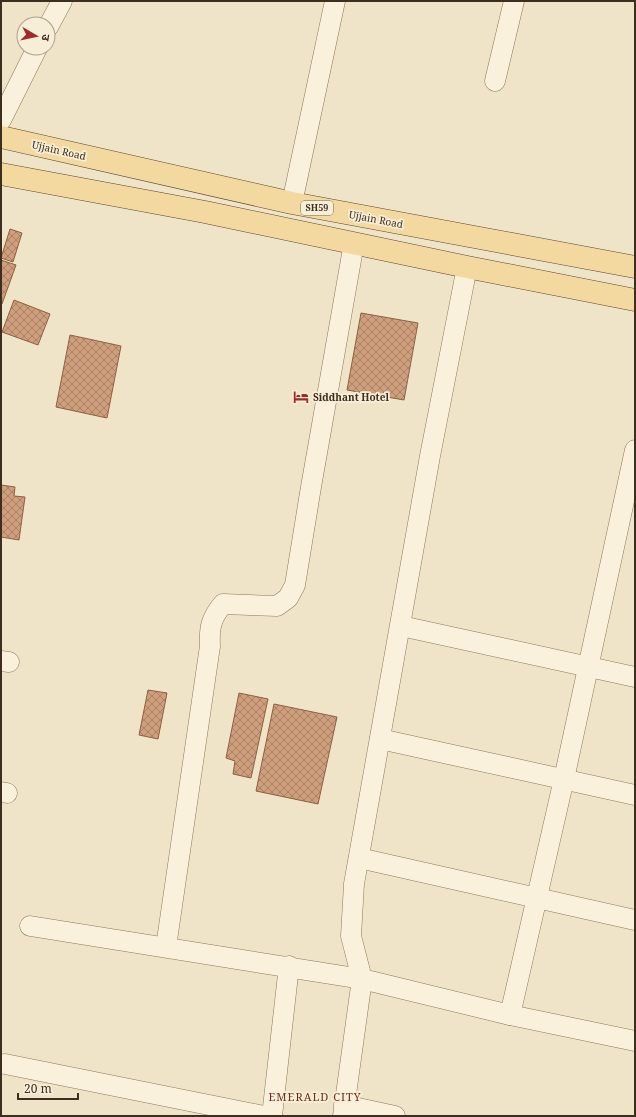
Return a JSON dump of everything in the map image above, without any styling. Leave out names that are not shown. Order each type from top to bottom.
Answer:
[{"type":"main road","name":"Ujjain Road","points":[[1,137],[292,203],[635,267]]},
{"type":"main road","points":[[1,174],[170,205],[467,267],[635,300]]},
{"type":"street","points":[[54,16],[62,1]]},
{"type":"street","points":[[292,203],[335,1]]},
{"type":"street","points":[[495,81],[514,1]]},
{"type":"street","points":[[1,120],[33,56]]},
{"type":"street","points":[[166,947],[210,646],[209,632],[214,614],[223,604],[277,606],[288,598],[295,585],[354,243]]},
{"type":"street","points":[[395,1116],[343,1111],[362,979],[351,936],[354,884],[430,456],[467,267]]},
{"type":"street","points":[[510,1015],[564,779],[635,450]]},
{"type":"street","points":[[401,626],[635,677]]},
{"type":"street","points":[[380,739],[635,795]]},
{"type":"street","points":[[359,858],[635,920]]},
{"type":"street","points":[[30,926],[289,966],[362,979],[510,1015],[635,1041]]},
{"type":"street","points":[[272,1116],[289,966]]},
{"type":"street","points":[[5,1064],[264,1116]]},
{"type":"building","points":[[10,229],[22,233],[13,262],[1,258]]},
{"type":"building","points":[[1,260],[16,265],[2,304],[1,303]]},
{"type":"building","points":[[14,300],[50,314],[38,345],[2,332]]},
{"type":"building","points":[[361,313],[418,323],[404,400],[347,390]]},
{"type":"building","points":[[70,335],[121,346],[107,418],[56,407]]},
{"type":"building","points":[[1,485],[15,487],[14,496],[25,497],[19,540],[1,537]]},
{"type":"building","points":[[148,690],[167,693],[158,739],[139,735]]},
{"type":"building","points":[[239,693],[268,699],[251,778],[233,774],[235,761],[226,758]]},
{"type":"building","points":[[274,704],[337,717],[318,804],[256,791]]},
{"type":"place","name":"Siddhant Hotel","points":[[301,397]]},
{"type":"district","name":"EMERALD CITY","points":[[315,1097]]}]
